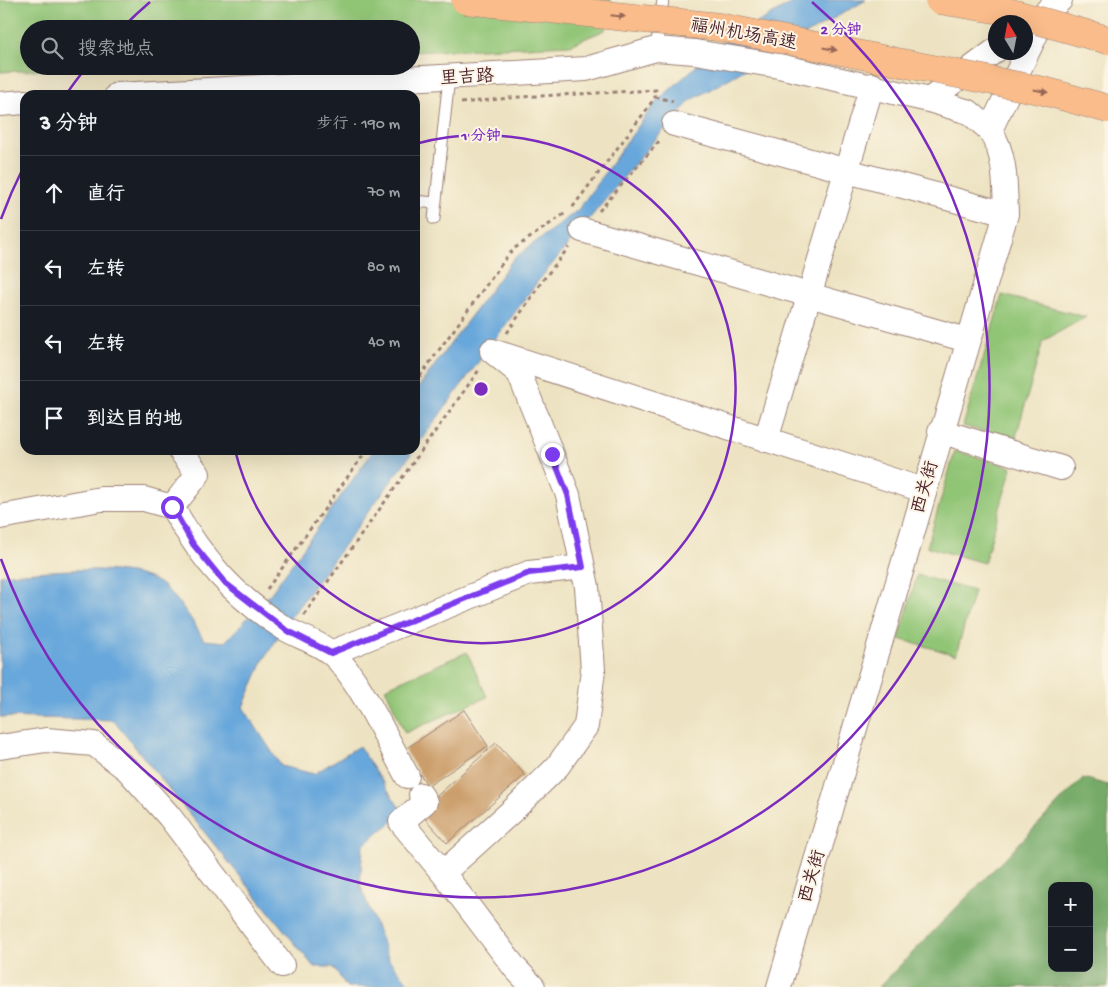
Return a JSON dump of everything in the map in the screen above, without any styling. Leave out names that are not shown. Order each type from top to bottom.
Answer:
[{"type":"highway","name":"福州机场高速","points":[[465,0],[720,26],[1044,91],[1108,109]]},
{"type":"highway","points":[[939,0],[1001,10],[1108,40]]},
{"type":"street","points":[[1033,22],[1054,6]]},
{"type":"street","points":[[990,130],[1054,6]]},
{"type":"street","name":"里吉路","points":[[209,90],[586,69],[656,49],[695,52],[779,66],[872,85],[969,112],[990,130]]},
{"type":"street","points":[[929,100],[988,56]]},
{"type":"street","points":[[766,440],[872,85]]},
{"type":"street","points":[[0,104],[20,102]]},
{"type":"street","points":[[674,124],[1006,214]]},
{"type":"street","name":"西关街","points":[[779,987],[940,431],[1006,214],[1004,175],[999,144],[990,130]]},
{"type":"street","points":[[582,230],[968,340]]},
{"type":"street","points":[[443,873],[513,810],[556,767],[586,726],[592,670],[587,587],[568,495],[519,373],[492,351],[923,490]]},
{"type":"street","points":[[940,431],[1061,468]]},
{"type":"street","points":[[172,507],[198,474],[184,455]]},
{"type":"street","points":[[0,517],[101,499],[144,499],[172,507],[193,544],[224,582],[255,595],[286,630],[331,653],[352,678],[425,802],[401,822],[443,873],[515,968],[533,987]]},
{"type":"street","points":[[331,653],[529,573],[583,567]]},
{"type":"street","points":[[0,748],[46,740],[94,744],[128,770],[169,816],[282,965]]},
{"type":"lane","points":[[656,49],[663,0]]},
{"type":"lane","points":[[434,219],[449,77]]},
{"type":"lane","points":[[420,202],[435,203]]},
{"type":"path","points":[[420,376],[515,248],[574,207],[647,109],[655,97],[656,90],[519,97],[446,104]]},
{"type":"path","points":[[255,595],[363,455]]},
{"type":"green space","points":[[0,0],[611,0],[605,30],[570,45],[420,52],[420,20],[20,20],[20,71],[0,72]]},
{"type":"green space","points":[[1002,295],[1086,317],[1043,341],[1015,440],[963,426]]},
{"type":"green space","points":[[955,451],[1012,467],[984,563],[927,547]]},
{"type":"green space","points":[[917,575],[974,591],[956,655],[899,639]]},
{"type":"green space","points":[[467,652],[487,697],[405,733],[385,688]]},
{"type":"green space","points":[[1083,778],[1108,785],[1108,987],[879,987]]},
{"type":"water","points":[[797,0],[866,0],[690,101],[653,142],[538,281],[420,441],[420,385],[513,259],[578,210],[655,103],[722,43]]},
{"type":"water","points":[[370,455],[410,455],[288,621],[263,661],[243,707],[281,766],[314,774],[359,746],[403,813],[363,845],[360,884],[389,960],[412,987],[347,987],[333,967],[314,967],[113,720],[0,717],[0,575],[108,570],[148,578],[162,585],[174,597],[204,640],[225,642],[271,593]]},
{"type":"building","points":[[464,710],[488,746],[428,786],[404,750]]},
{"type":"building","points":[[496,743],[525,775],[447,843],[419,812]]},
{"type":"route","points":[[172,507],[193,544],[224,582],[286,630],[331,653],[455,601],[529,573],[583,567],[568,495],[552,454]]}]
